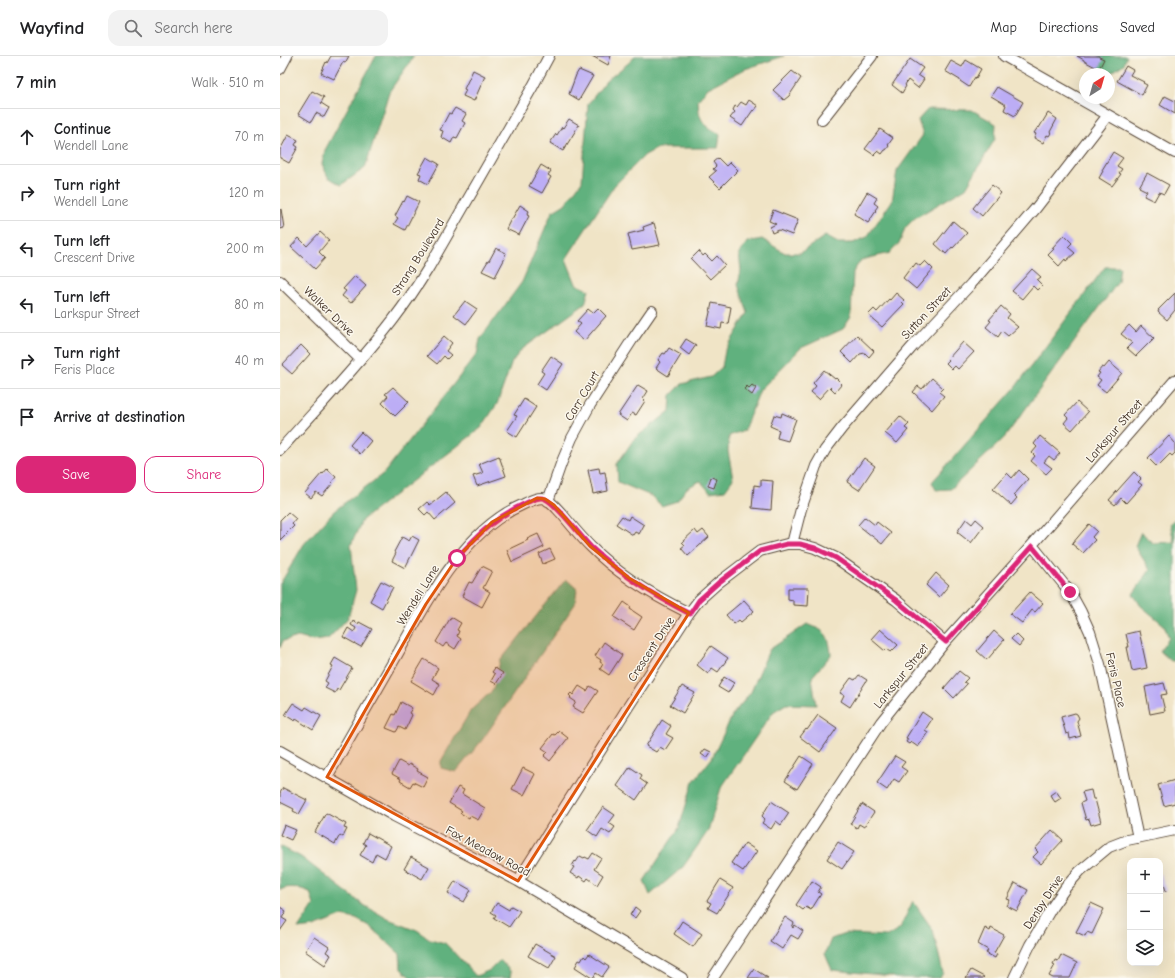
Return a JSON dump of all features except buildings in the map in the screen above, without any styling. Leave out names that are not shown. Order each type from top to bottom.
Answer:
[{"type":"street","points":[[280,69],[287,56]]},
{"type":"street","name":"Strang Boulevard","points":[[280,450],[360,360],[393,320],[412,293],[429,267],[549,56]]},
{"type":"street","points":[[822,120],[872,56]]},
{"type":"street","points":[[1004,56],[1175,153]]},
{"type":"street","name":"Sutton Street","points":[[792,544],[816,466],[825,450],[842,428],[913,346],[971,284],[1036,208],[1108,115]]},
{"type":"street","name":"Walker Drive","points":[[280,281],[360,360]]},
{"type":"street","name":"Carr Court","points":[[548,501],[572,438],[590,405],[652,311]]},
{"type":"street","name":"Larkspur Street","points":[[714,978],[881,722],[946,642],[1032,546],[1175,380]]},
{"type":"street","name":"Wendell Lane","points":[[326,777],[426,604],[457,558],[492,522],[513,508],[537,498],[545,498],[548,501]]},
{"type":"street","points":[[548,501],[554,505],[590,546],[607,561],[669,604],[690,614]]},
{"type":"street","name":"Crescent Drive","points":[[518,881],[628,707],[699,600],[718,583],[760,551],[787,544],[800,544],[815,548],[836,558],[896,600],[946,642]]},
{"type":"street","name":"Feris Place","points":[[1032,546],[1070,592],[1090,632],[1100,664],[1138,838]]},
{"type":"street","name":"Fox Meadow Road","points":[[280,751],[401,819],[518,881],[682,978]]},
{"type":"street","name":"Denby Drive","points":[[1014,978],[1030,945],[1052,907],[1066,887],[1080,871],[1109,847],[1127,840],[1175,830]]},
{"type":"highlighted area","points":[[537,498],[545,499],[554,505],[590,546],[629,578],[689,613],[518,881],[327,777],[426,604],[457,558],[492,522]]},
{"type":"green space","points":[[376,56],[414,56],[389,92],[365,168],[341,185],[328,177],[322,164],[325,150]]},
{"type":"green space","points":[[635,56],[784,56],[745,69],[708,88],[698,100],[699,113],[703,121],[720,134],[718,148],[658,148],[645,155],[614,186],[566,259],[576,284],[589,290],[585,304],[521,350],[512,362],[497,404],[481,428],[362,520],[351,545],[356,590],[348,618],[328,639],[313,641],[298,637],[283,641],[280,648],[280,584],[304,544],[334,511],[384,473],[477,354],[480,339],[522,282],[552,212],[565,204],[582,181],[588,104],[606,81]]},
{"type":"green space","points":[[1098,56],[1127,56],[1124,64],[1115,70],[1115,68],[1097,68]]},
{"type":"green space","points":[[928,109],[972,110],[996,124],[995,139],[966,188],[915,218],[905,228],[900,242],[890,253],[861,260],[853,272],[851,317],[843,329],[801,348],[760,390],[744,430],[729,436],[728,451],[733,479],[725,490],[710,492],[700,481],[687,488],[677,501],[662,506],[651,496],[618,482],[617,464],[634,439],[670,411],[671,395],[682,384],[711,377],[722,367],[725,351],[748,313],[738,285],[741,270],[739,254],[747,242],[762,239],[785,253],[800,253],[825,236],[838,243],[853,243],[867,237],[892,201],[897,171],[923,135],[918,120]]},
{"type":"green space","points":[[1105,267],[1120,267],[1118,282],[1005,437],[951,489],[936,490],[932,482],[1014,389]]},
{"type":"green space","points":[[1175,520],[1175,661],[1171,661],[1160,651],[1169,638],[1164,625],[1141,606],[1133,594],[1150,570],[1135,546],[1141,532],[1153,543],[1174,542],[1170,523]]},
{"type":"green space","points":[[566,579],[577,589],[575,604],[483,739],[456,772],[441,768],[441,761],[471,710],[493,690],[500,661]]},
{"type":"green space","points":[[807,624],[825,634],[828,638],[831,655],[812,677],[816,705],[786,704],[773,712],[721,788],[708,831],[683,867],[650,895],[644,881],[679,828],[693,782],[712,758],[733,714],[751,692],[769,650]]},
{"type":"green space","points":[[280,846],[301,857],[362,904],[388,919],[417,930],[430,939],[445,943],[476,976],[490,970],[500,960],[511,972],[510,978],[411,978],[401,969],[400,954],[369,926],[356,919],[342,916],[314,927],[298,929],[314,905],[310,892],[295,888],[284,888],[280,890]]},
{"type":"green space","points":[[913,901],[933,930],[943,973],[940,978],[896,978],[891,976],[832,970],[825,954],[831,939],[845,934],[887,936],[900,928]]},
{"type":"route","points":[[457,558],[492,522],[513,508],[537,498],[545,498],[554,505],[590,546],[607,561],[629,578],[669,604],[690,614],[699,600],[718,583],[760,551],[787,544],[800,544],[815,548],[836,558],[896,600],[946,642],[1032,546],[1070,592]]}]
